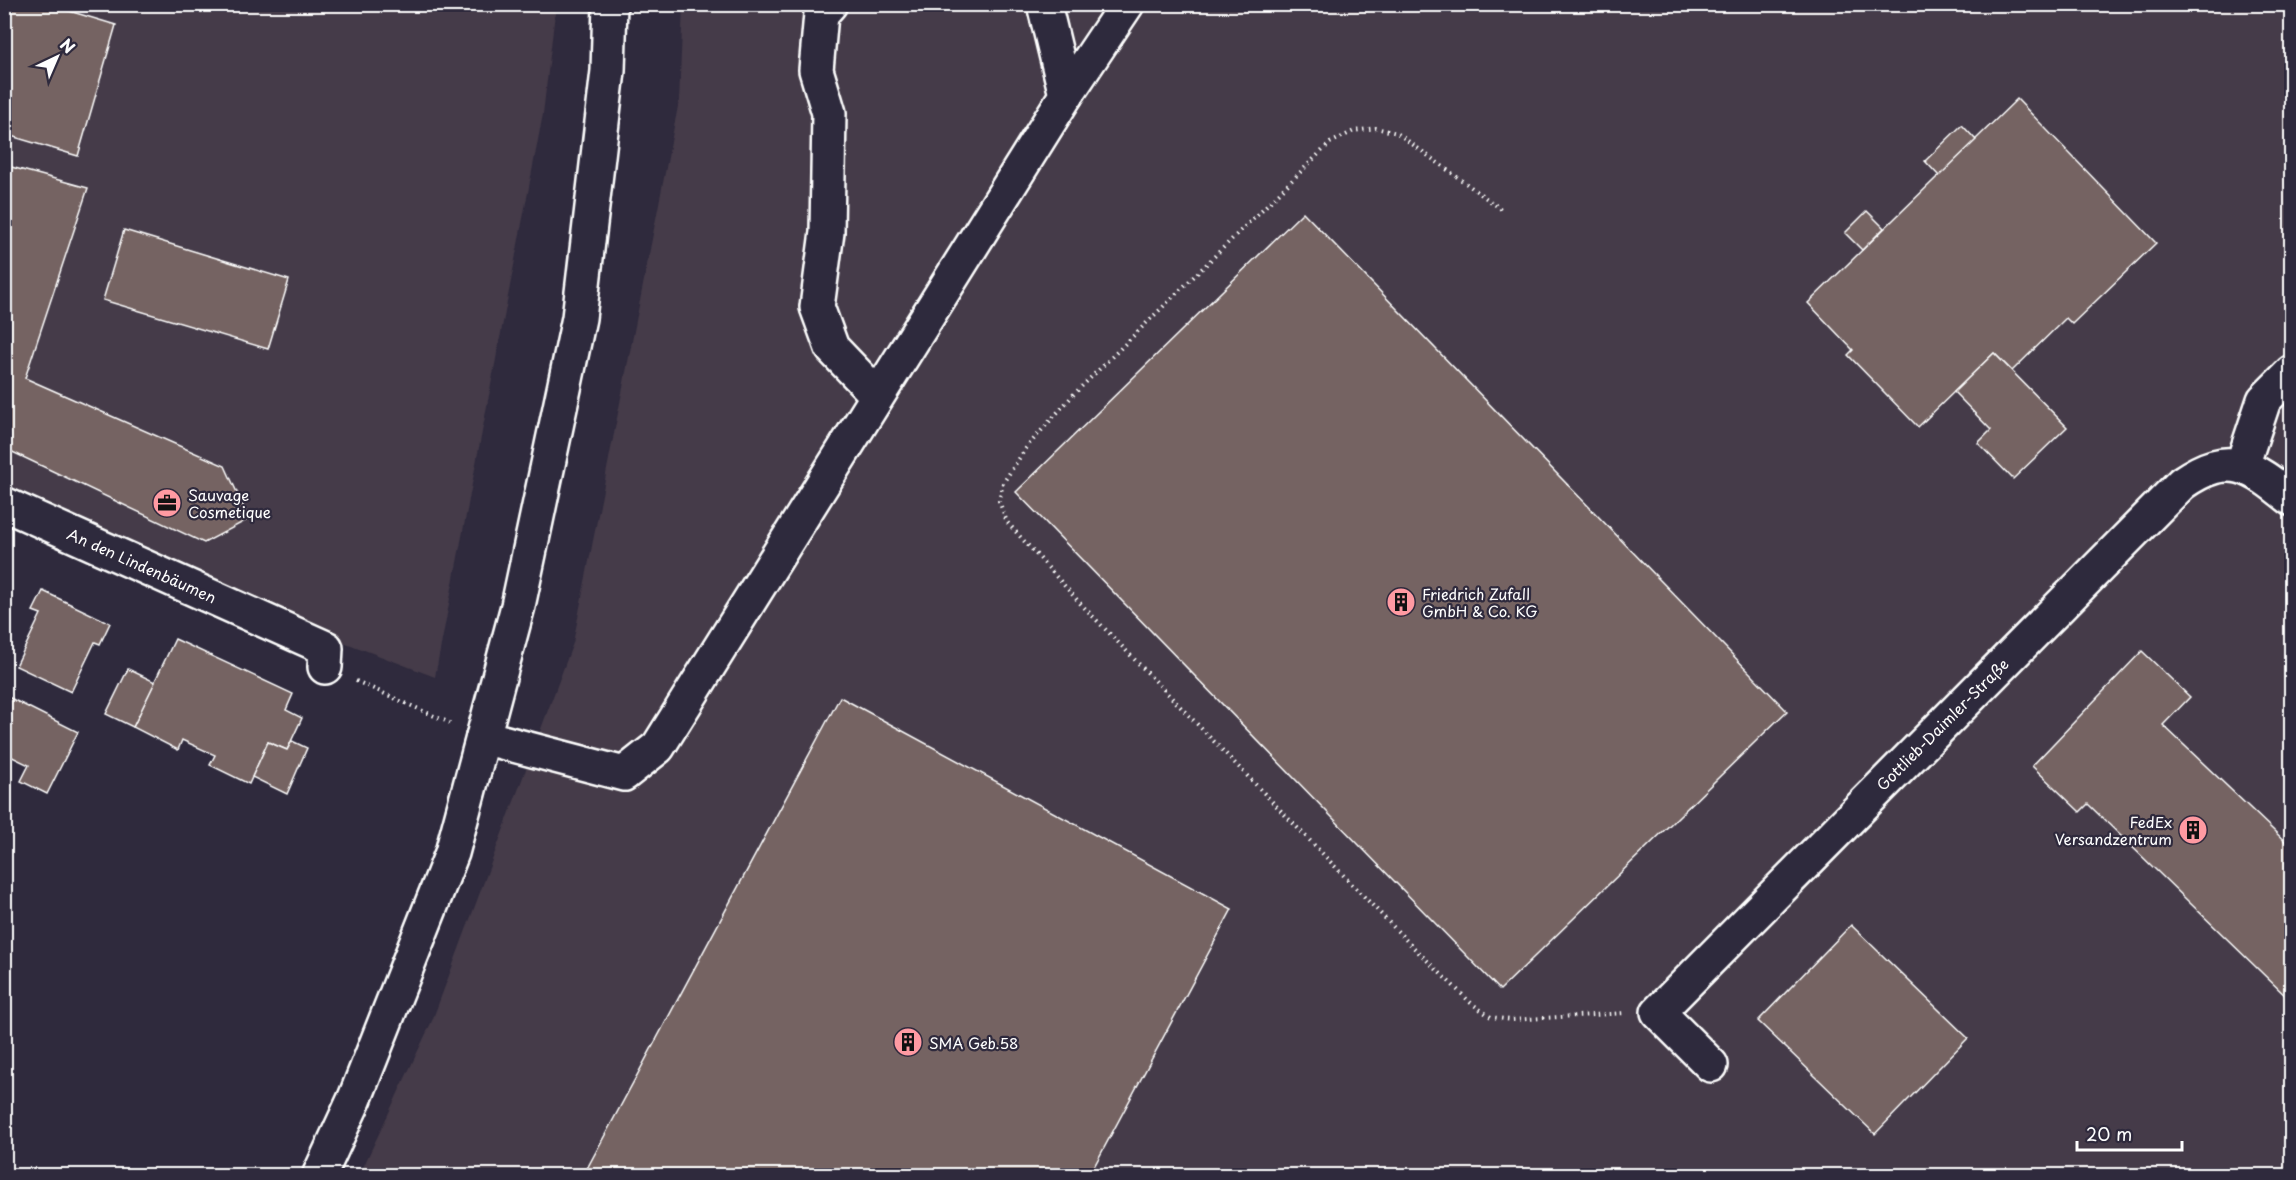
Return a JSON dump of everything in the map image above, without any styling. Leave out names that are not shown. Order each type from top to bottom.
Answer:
[{"type":"street","points":[[319,1176],[355,1098],[452,853],[518,606],[579,318],[608,71],[610,4]]},
{"type":"street","points":[[830,4],[822,14],[816,70],[829,113],[826,232],[817,307],[832,348],[876,394]]},
{"type":"street","points":[[1044,4],[1066,95]]},
{"type":"street","points":[[483,737],[624,774],[658,747],[876,394],[1066,95],[1127,4]]},
{"type":"street","points":[[2292,372],[2264,400],[2242,466],[2264,477],[2292,499]]},
{"type":"street","name":"Gottlieb-Daimler-Straße","points":[[1658,1012],[2182,483],[2202,470],[2222,464],[2242,466]]},
{"type":"street","name":"An den Lindenbäumen","points":[[4,504],[326,648],[325,667]]},
{"type":"street","points":[[1658,1012],[1711,1065]]},
{"type":"path","points":[[1501,209],[1397,134],[1376,128],[1354,131],[1330,143],[1073,394],[1026,448],[1003,483],[999,501],[1007,522],[1080,603],[1408,942],[1471,1003],[1491,1017],[1511,1020],[1584,1014],[1658,1012]]},
{"type":"path","points":[[325,667],[483,737]]},
{"type":"shaded area","points":[[5,5],[556,5],[543,114],[435,677],[149,568],[5,504]]},
{"type":"shaded area","points":[[683,5],[2291,5],[2291,1175],[359,1176],[432,1021],[573,643],[679,101]]},
{"type":"building","points":[[4,4],[46,4],[116,25],[78,156],[4,134]]},
{"type":"building","points":[[2017,99],[2156,243],[2072,324],[2066,318],[2012,371],[1994,353],[1918,427],[1848,355],[1853,350],[1808,303]]},
{"type":"building","points":[[1962,125],[1976,140],[1939,176],[1925,161]]},
{"type":"building","points":[[4,165],[88,188],[25,378],[225,466],[249,519],[204,543],[4,448]]},
{"type":"building","points":[[1867,211],[1884,228],[1862,250],[1845,233]]},
{"type":"building","name":"Friedrich Zufall GmbH & Co. KG","points":[[1303,212],[1787,711],[1500,990],[1016,492]]},
{"type":"building","points":[[124,230],[289,280],[268,349],[103,300]]},
{"type":"building","points":[[1994,353],[2067,427],[2013,479],[1978,443],[1991,430],[1954,392]]},
{"type":"building","points":[[43,591],[110,623],[100,644],[95,642],[71,692],[16,666],[41,614],[33,611]]},
{"type":"building","points":[[175,639],[293,694],[286,710],[302,718],[287,750],[268,742],[249,784],[210,765],[215,755],[182,740],[178,750],[133,727]]},
{"type":"building","name":"FedEx Versandzentrum","points":[[2142,651],[2190,697],[2163,725],[2292,848],[2292,1002],[2088,804],[2080,812],[2032,766]]},
{"type":"building","points":[[128,669],[155,682],[133,727],[106,714]]},
{"type":"building","points":[[4,695],[78,732],[47,794],[21,781],[29,765],[4,753]]},
{"type":"building","name":"SMA Geb.58","points":[[840,697],[1232,909],[1089,1176],[583,1176]]},
{"type":"building","points":[[292,741],[307,748],[287,794],[252,777],[268,742],[287,750]]},
{"type":"building","points":[[1851,925],[1968,1038],[1875,1134],[1758,1021]]},
{"type":"place","name":"Sauvage Cosmetique","points":[[167,503]]},
{"type":"place","name":"Friedrich Zufall GmbH & Co. KG","points":[[1401,602]]},
{"type":"place","name":"FedEx Versandzentrum","points":[[2193,830]]},
{"type":"place","name":"SMA Geb.58","points":[[908,1042]]}]
